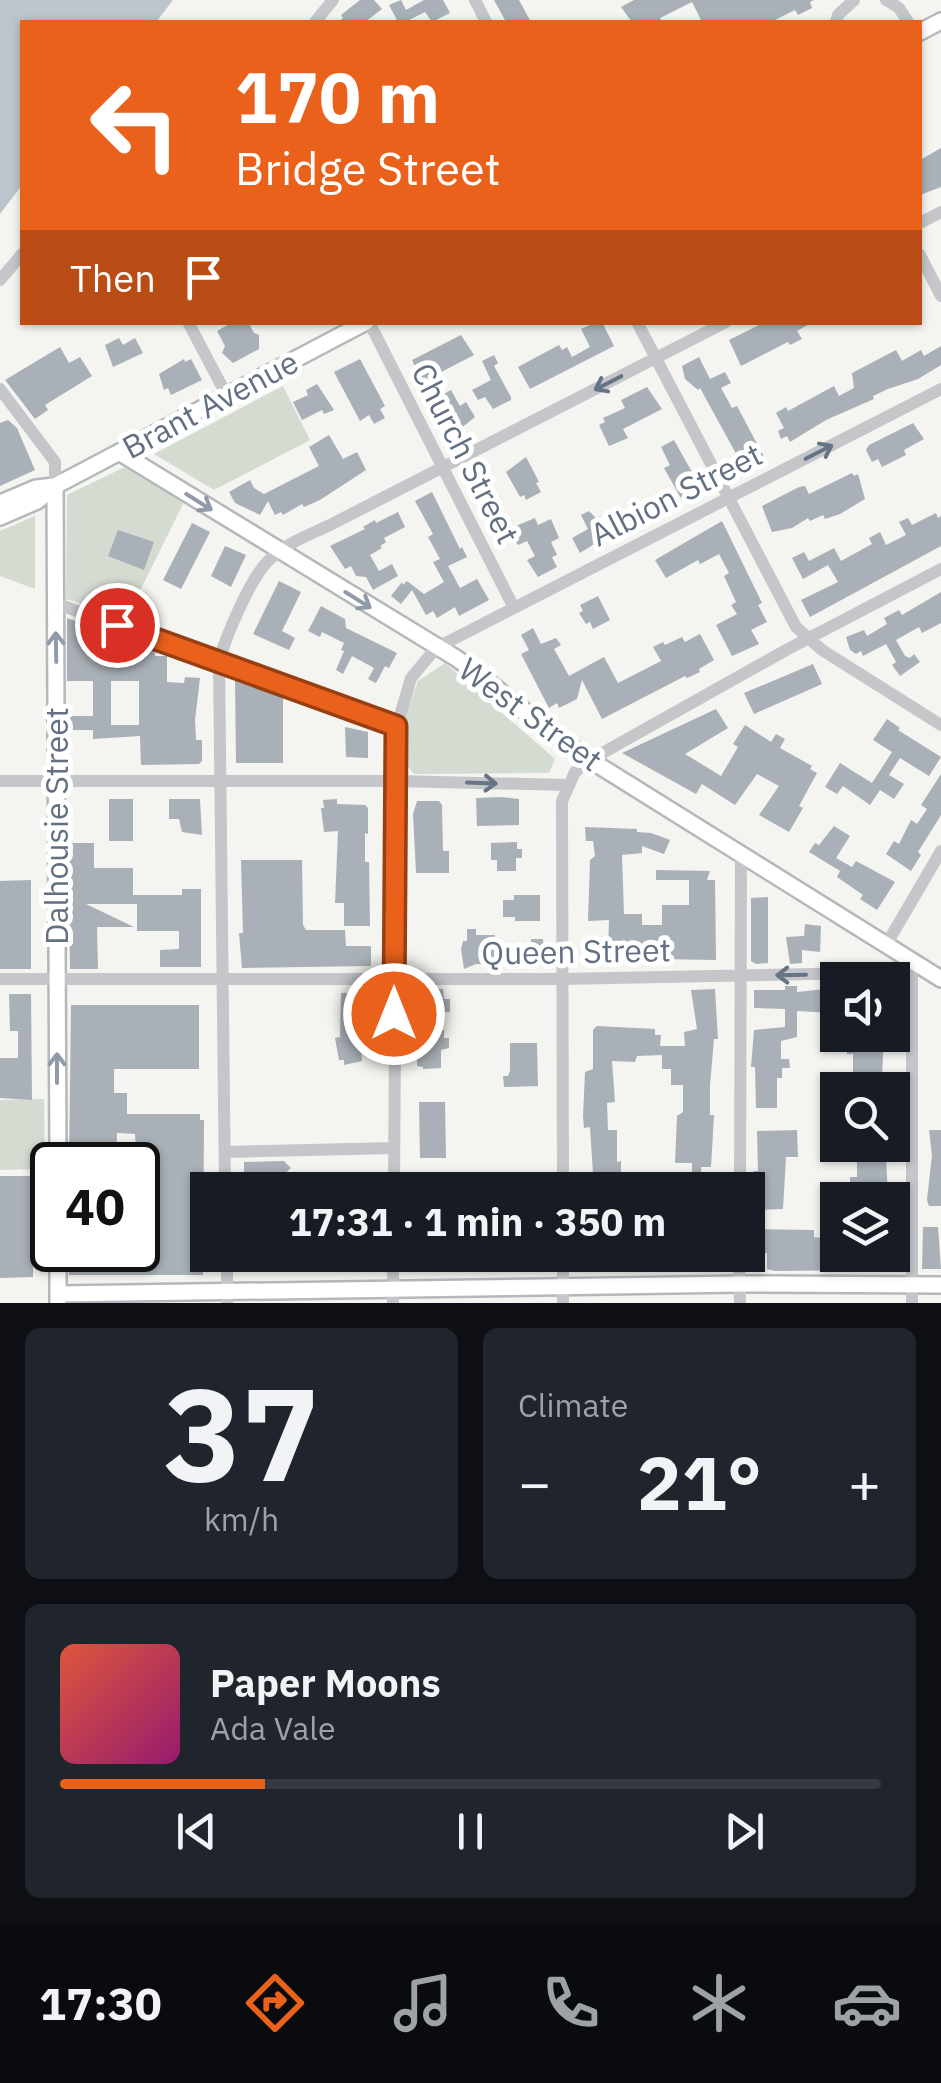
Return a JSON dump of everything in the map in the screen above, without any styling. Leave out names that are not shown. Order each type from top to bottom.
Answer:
[{"type":"main road","name":"Brant Avenue","points":[[0,517],[38,502],[55,486],[362,325]]},
{"type":"main road","name":"West Street","points":[[119,452],[436,648],[494,686],[539,725],[590,760],[886,945],[912,967],[941,979]]},
{"type":"main road","name":"Brant Avenue","points":[[0,503],[36,488],[55,486]]},
{"type":"main road","name":"Dalhousie Street","points":[[55,486],[58,1142]]},
{"type":"main road","points":[[58,1272],[59,1299],[563,1296],[740,1284],[941,1285]]},
{"type":"street","points":[[317,20],[333,0]]},
{"type":"street","points":[[837,20],[854,0]]},
{"type":"street","points":[[886,0],[899,8],[907,20]]},
{"type":"street","points":[[0,280],[20,256]]},
{"type":"street","points":[[922,259],[941,296]]},
{"type":"street","points":[[190,325],[227,396]]},
{"type":"street","name":"Church Street","points":[[370,325],[514,608]]},
{"type":"street","points":[[639,325],[796,627],[822,650],[941,725]]},
{"type":"street","points":[[226,1172],[219,660],[264,564],[279,551],[720,325]]},
{"type":"street","points":[[0,389],[54,462],[55,486]]},
{"type":"street","name":"Albion Street","points":[[436,648],[941,389]]},
{"type":"street","points":[[562,1172],[562,801],[575,772],[809,638],[941,569]]},
{"type":"street","points":[[55,603],[396,726]]},
{"type":"street","points":[[394,1172],[396,726],[411,678],[436,648]]},
{"type":"street","points":[[0,780],[396,780],[568,785]]},
{"type":"street","points":[[886,945],[941,851]]},
{"type":"street","points":[[740,1172],[741,854]]},
{"type":"street","points":[[912,967],[912,1303]]},
{"type":"street","name":"Queen Street","points":[[0,979],[561,979],[740,976],[912,967]]},
{"type":"street","points":[[225,1152],[394,1148]]},
{"type":"street","points":[[226,1272],[227,1299]]},
{"type":"street","points":[[740,1272],[740,1303]]},
{"type":"shaded area","points":[[0,0],[173,0],[158,20],[20,20],[20,188],[0,214]]},
{"type":"shaded area","points":[[283,386],[310,440],[214,490],[154,454]]},
{"type":"shaded area","points":[[125,467],[184,502],[127,617],[66,599],[67,495]]},
{"type":"shaded area","points":[[35,516],[35,589],[0,576],[0,531]]},
{"type":"shaded area","points":[[445,663],[555,759],[549,773],[414,774],[399,756],[402,725],[418,681]]},
{"type":"shaded area","points":[[44,1099],[45,1142],[30,1142],[30,1169],[0,1170],[0,1100]]},
{"type":"building","points":[[360,0],[374,0],[382,9],[368,20],[340,20],[341,15]]},
{"type":"building","points":[[401,0],[406,10],[424,0],[443,0],[450,13],[436,20],[431,20],[425,12],[409,20],[397,20],[389,5]]},
{"type":"building","points":[[494,0],[519,0],[530,20],[505,20]]},
{"type":"building","points":[[634,0],[814,0],[810,2],[812,8],[798,15],[795,10],[775,20],[701,20],[692,2],[661,20],[631,20],[621,7]]},
{"type":"building","points":[[941,148],[941,187],[922,194],[922,159]]},
{"type":"building","points":[[228,325],[250,325],[259,335],[259,349],[233,363],[222,353],[225,346],[217,331]]},
{"type":"building","points":[[604,325],[614,346],[530,389],[518,367],[559,345],[562,350],[567,347],[572,357],[590,347],[581,329]]},
{"type":"building","points":[[759,325],[808,325],[797,331],[802,339],[741,366],[729,340]]},
{"type":"building","points":[[461,335],[474,355],[422,382],[412,360]]},
{"type":"building","points":[[119,338],[123,345],[135,338],[143,353],[113,367],[105,345]]},
{"type":"building","points":[[941,346],[941,365],[918,379],[873,396],[874,399],[826,420],[790,442],[787,436],[781,439],[778,431],[784,428],[776,413],[786,407],[788,411],[834,386],[839,396],[854,388],[852,373],[896,350],[902,361],[921,350],[924,356]]},
{"type":"building","points":[[60,347],[69,363],[80,357],[92,376],[45,405],[48,410],[35,419],[5,380]]},
{"type":"building","points":[[494,355],[498,363],[494,366],[511,400],[493,409],[485,397],[478,400],[472,390],[491,380],[482,361]]},
{"type":"building","points":[[699,357],[710,379],[725,372],[731,383],[721,388],[732,408],[737,406],[765,459],[745,470],[700,388],[685,379],[682,366]]},
{"type":"building","points":[[191,359],[202,380],[171,395],[168,388],[164,390],[159,374]]},
{"type":"building","points":[[360,359],[385,406],[380,409],[385,418],[374,424],[369,415],[360,421],[334,372]]},
{"type":"building","points":[[317,384],[334,410],[324,414],[322,410],[302,420],[293,402],[308,395],[306,390]]},
{"type":"building","points":[[647,387],[662,409],[623,429],[628,438],[609,446],[599,425],[605,422],[603,418],[625,408],[621,400]]},
{"type":"building","points":[[451,390],[460,406],[466,402],[475,417],[455,433],[453,429],[448,432],[433,400]]},
{"type":"building","points":[[8,420],[17,428],[35,470],[0,486],[0,423]]},
{"type":"building","points":[[913,423],[924,439],[904,450],[906,455],[882,467],[878,459],[872,462],[866,450],[869,445]]},
{"type":"building","points":[[329,435],[343,459],[357,452],[366,470],[320,500],[304,507],[302,504],[283,515],[275,515],[268,501],[260,515],[235,503],[229,492],[250,480],[264,494],[319,466],[309,447]]},
{"type":"building","points":[[674,440],[702,490],[682,500],[664,468],[670,465],[661,447]]},
{"type":"building","points":[[526,457],[541,492],[526,500],[524,495],[520,497],[506,472]]},
{"type":"building","points":[[852,473],[858,474],[865,499],[840,514],[810,521],[808,518],[792,528],[772,532],[762,506],[799,487],[805,486],[809,494]]},
{"type":"building","points":[[432,492],[467,557],[448,566],[460,588],[477,579],[489,600],[459,616],[455,607],[437,618],[433,611],[426,615],[412,590],[401,604],[391,596],[402,582],[403,585],[407,581],[424,594],[444,582],[433,562],[440,559],[428,537],[433,534],[415,501]]},
{"type":"building","points":[[589,511],[596,518],[600,516],[610,534],[580,553],[572,538],[588,529],[581,515]]},
{"type":"building","points":[[398,512],[405,527],[384,538],[382,548],[370,555],[379,571],[392,564],[398,576],[373,590],[366,577],[356,576],[351,566],[345,569],[330,546],[375,520],[376,523]]},
{"type":"building","points":[[936,513],[938,518],[941,516],[941,546],[810,617],[801,600],[838,582],[828,565],[803,579],[792,558],[804,552],[809,561],[834,548],[841,561],[872,544],[869,538],[880,532],[886,545],[906,535],[899,522],[908,518],[912,525]]},
{"type":"building","points":[[535,518],[538,525],[551,519],[559,538],[551,542],[557,567],[538,577],[527,560],[535,556],[527,541],[518,545],[510,533],[511,528]]},
{"type":"building","points":[[722,521],[762,603],[758,605],[767,622],[751,630],[759,644],[732,656],[716,625],[737,614],[724,576],[729,573],[719,554],[700,564],[698,560],[666,578],[655,560]]},
{"type":"building","points":[[192,523],[210,532],[181,589],[163,580]]},
{"type":"building","points":[[118,530],[154,542],[144,570],[108,556]]},
{"type":"building","points":[[225,546],[246,555],[231,587],[211,576]]},
{"type":"building","points":[[279,581],[301,592],[282,631],[295,638],[289,650],[253,634]]},
{"type":"building","points":[[941,592],[941,623],[922,633],[919,627],[896,640],[905,656],[910,658],[914,654],[920,662],[900,676],[886,644],[863,656],[861,651],[856,654],[850,650],[846,637],[864,630],[867,636],[887,624],[884,618],[899,610],[902,615]]},
{"type":"building","points":[[598,596],[610,620],[593,629],[579,613],[583,611],[580,605]]},
{"type":"building","points":[[321,606],[345,619],[346,628],[397,653],[376,683],[368,679],[374,668],[352,656],[343,674],[336,670],[344,643],[322,632],[320,637],[308,631]]},
{"type":"building","points":[[67,618],[108,633],[103,646],[149,649],[155,651],[155,656],[167,656],[167,682],[184,683],[185,677],[200,678],[195,720],[196,740],[202,740],[202,761],[141,765],[140,736],[93,739],[93,730],[70,730],[70,716],[93,716],[93,681],[67,681]],"holes":[[[111,681],[139,681],[139,725],[111,725]]]},
{"type":"building","points":[[533,628],[541,644],[556,638],[561,645],[554,649],[569,676],[604,657],[618,683],[661,661],[653,647],[682,637],[685,642],[700,634],[714,660],[700,672],[602,719],[582,680],[577,699],[559,708],[557,703],[549,708],[521,654],[529,650],[521,635]]},
{"type":"building","points":[[813,664],[822,684],[754,714],[744,693]]},
{"type":"building","points":[[235,679],[283,696],[283,763],[236,763]]},
{"type":"building","points":[[716,709],[728,728],[685,754],[721,776],[738,747],[733,744],[745,725],[771,742],[776,734],[785,739],[780,748],[812,766],[810,769],[817,773],[789,832],[759,815],[779,786],[757,774],[735,805],[702,784],[696,794],[622,753]]},
{"type":"building","points":[[887,719],[941,757],[929,776],[900,758],[889,775],[904,784],[894,799],[880,790],[870,805],[843,786],[837,794],[825,787],[840,763],[872,783],[892,752],[873,740]]},
{"type":"building","points":[[345,727],[368,732],[368,758],[346,757]]},
{"type":"building","points":[[941,774],[941,815],[911,871],[886,854],[894,841],[899,844],[911,820],[917,824],[927,809],[921,805]]},
{"type":"building","points":[[476,798],[519,799],[519,825],[477,826]]},
{"type":"building","points":[[109,799],[133,799],[133,841],[109,841]]},
{"type":"building","points":[[169,799],[200,799],[202,835],[182,832],[179,819],[169,819]]},
{"type":"building","points":[[337,799],[337,804],[368,808],[365,862],[369,862],[370,926],[344,926],[344,903],[335,903],[338,831],[324,832],[321,808],[323,800]]},
{"type":"building","points":[[417,801],[439,801],[442,805],[443,851],[449,851],[449,873],[416,873],[413,814]]},
{"type":"building","points":[[834,826],[850,836],[836,858],[852,867],[856,861],[895,882],[877,910],[837,877],[840,871],[809,852]]},
{"type":"building","points":[[585,827],[637,829],[670,840],[664,854],[642,846],[642,853],[622,855],[624,914],[642,914],[642,925],[662,925],[662,905],[689,905],[689,880],[656,880],[656,870],[710,871],[707,880],[715,880],[716,960],[658,959],[654,957],[654,945],[628,945],[628,952],[608,952],[609,920],[588,921],[590,860],[595,856],[593,841],[586,841]]},
{"type":"building","points":[[517,842],[522,858],[516,858],[516,871],[497,871],[497,860],[491,860],[491,843]]},
{"type":"building","points":[[68,843],[94,843],[94,868],[133,868],[133,895],[182,895],[182,889],[201,889],[201,967],[160,967],[160,950],[179,949],[179,931],[137,931],[137,904],[86,904],[134,927],[97,927],[98,969],[70,969]]},
{"type":"building","points":[[241,860],[302,860],[306,930],[345,930],[346,946],[371,946],[371,966],[242,968]]},
{"type":"building","points":[[31,880],[31,969],[0,969],[0,881]]},
{"type":"building","points":[[514,895],[540,895],[540,921],[503,917],[503,900],[514,900]]},
{"type":"building","points":[[768,897],[768,963],[756,964],[751,961],[751,898]]},
{"type":"building","points":[[805,924],[821,926],[820,952],[802,950],[802,963],[790,964],[786,937],[804,936]]},
{"type":"building","points":[[467,929],[476,929],[476,935],[495,935],[494,944],[531,945],[531,939],[543,939],[544,966],[476,964],[464,969],[461,949],[463,941],[467,941]]},
{"type":"building","points":[[785,986],[797,986],[797,992],[820,990],[820,1012],[797,1011],[797,1037],[781,1041],[781,1059],[789,1059],[790,1068],[782,1068],[782,1078],[777,1078],[777,1108],[756,1108],[755,1067],[751,1067],[754,1030],[785,1027],[785,1009],[754,1008],[754,990],[785,990]]},
{"type":"building","points":[[443,989],[444,999],[450,999],[450,1012],[416,1013],[415,994]]},
{"type":"building","points":[[715,989],[718,1039],[714,1039],[710,1085],[710,1115],[714,1115],[711,1167],[692,1172],[692,1163],[675,1163],[683,1085],[671,1085],[671,1069],[662,1069],[662,1055],[637,1056],[635,1062],[612,1061],[615,1102],[607,1103],[608,1130],[617,1130],[617,1162],[621,1161],[621,1172],[593,1172],[590,1127],[584,1128],[583,1116],[585,1072],[593,1069],[593,1030],[597,1026],[655,1029],[655,1035],[661,1035],[660,1046],[685,1046],[684,1032],[697,1029],[691,990]]},
{"type":"building","points":[[371,992],[371,1029],[360,1032],[362,1061],[344,1065],[344,1060],[339,1060],[335,1038],[340,1037],[341,993]]},
{"type":"building","points":[[9,994],[31,994],[32,1100],[0,1098],[0,1058],[18,1058],[18,1031],[10,1031]]},
{"type":"building","points":[[71,1005],[199,1005],[199,1069],[114,1069],[114,1093],[127,1093],[127,1114],[200,1114],[200,1120],[204,1120],[204,1172],[190,1172],[190,1272],[203,1275],[69,1275],[160,1272],[160,1142],[135,1142],[135,1134],[117,1133],[117,1142],[69,1142]]},
{"type":"building","points":[[444,1030],[449,1048],[441,1050],[441,1068],[417,1066],[417,1031]]},
{"type":"building","points":[[510,1043],[537,1043],[538,1086],[504,1087],[503,1076],[510,1071]]},
{"type":"building","points":[[883,1052],[882,1072],[853,1072],[853,1054],[847,1054]]},
{"type":"building","points":[[419,1102],[445,1102],[446,1158],[420,1158]]},
{"type":"building","points":[[797,1130],[798,1157],[786,1157],[783,1209],[765,1210],[765,1172],[754,1172],[758,1171],[757,1131]]},
{"type":"building","points":[[929,1130],[941,1130],[941,1206],[929,1206],[927,1200],[932,1155]]},
{"type":"building","points":[[284,1161],[291,1168],[286,1172],[244,1172],[244,1162]]},
{"type":"building","points":[[857,1162],[886,1162],[887,1182],[850,1182],[850,1177],[857,1177]]},
{"type":"building","points":[[0,1176],[30,1176],[33,1277],[0,1278]]},
{"type":"building","points":[[923,1227],[938,1227],[941,1269],[922,1269]]},
{"type":"building","points":[[765,1229],[814,1230],[814,1237],[820,1238],[820,1271],[767,1269]]},
{"type":"route","points":[[117,625],[396,726],[394,1014]]}]
